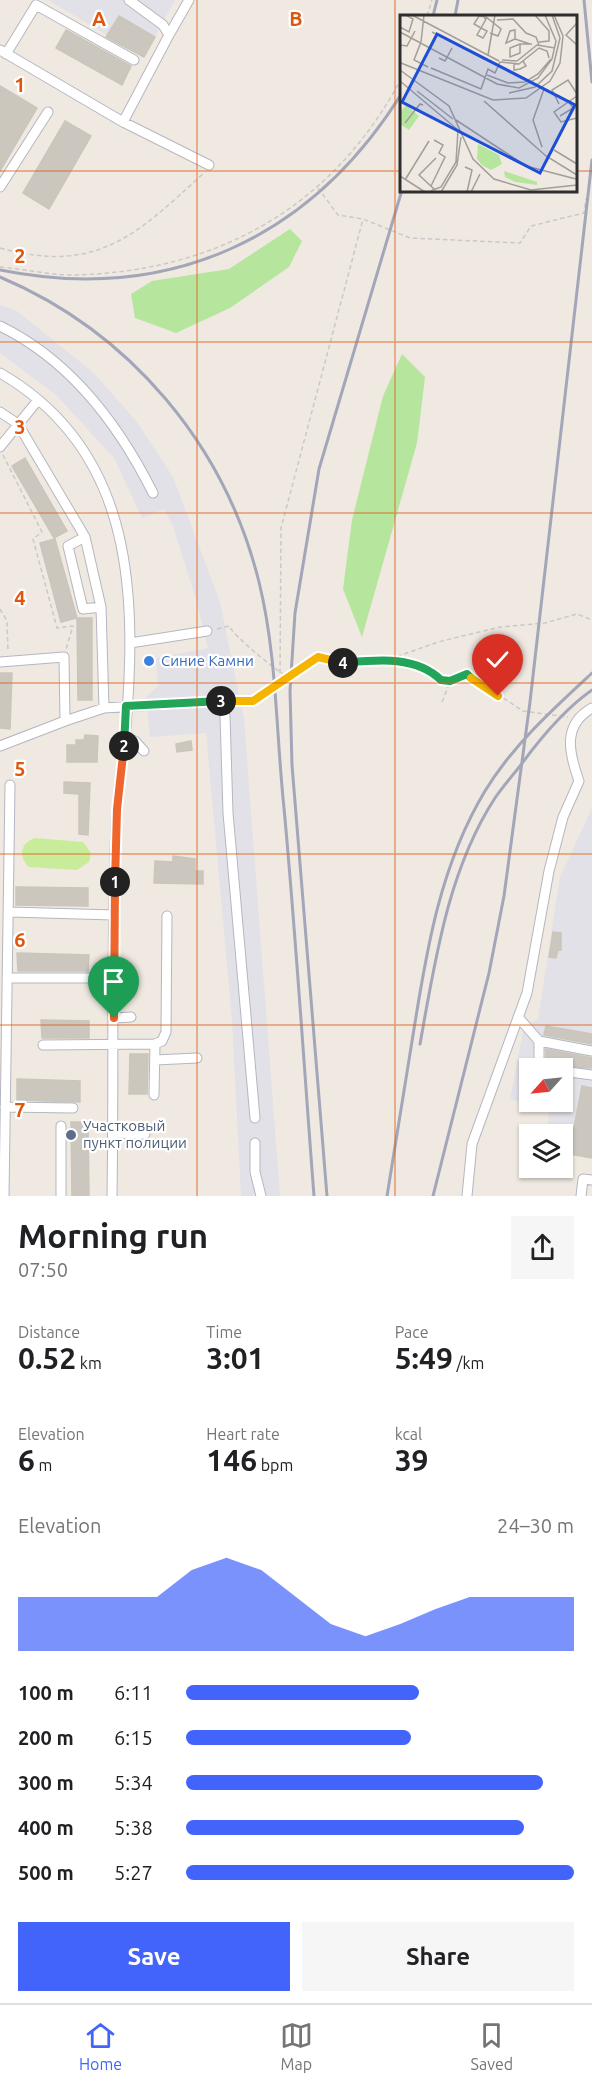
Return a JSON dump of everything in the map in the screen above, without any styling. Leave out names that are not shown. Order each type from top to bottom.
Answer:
[{"type":"street","points":[[129,0],[163,25],[169,34]]},
{"type":"street","points":[[123,122],[189,0]]},
{"type":"street","points":[[134,60],[36,5],[3,52],[123,122],[209,165]]},
{"type":"street","points":[[0,187],[48,112]]},
{"type":"street","points":[[0,326],[21,337],[63,369],[98,404],[138,461],[153,493]]},
{"type":"street","points":[[0,373],[38,400],[65,425],[81,446],[114,512],[129,584],[130,644],[125,737],[116,817],[112,1196]]},
{"type":"street","points":[[0,448],[38,400]]},
{"type":"street","points":[[0,412],[18,424],[85,537],[101,607],[104,708]]},
{"type":"street","points":[[85,537],[68,546],[83,609],[101,607]]},
{"type":"street","points":[[130,644],[207,631]]},
{"type":"street","points":[[4,662],[64,657],[65,721]]},
{"type":"street","points":[[0,746],[104,708],[221,701],[225,716],[228,813],[255,1118]]},
{"type":"street","points":[[467,1196],[472,1144],[527,993],[535,936],[549,871],[563,817],[579,782],[571,758],[570,731],[582,713],[592,708]]},
{"type":"street","points":[[125,737],[135,741],[144,752]]},
{"type":"street","points":[[4,1196],[3,1041],[10,912],[10,785]]},
{"type":"street","points":[[10,912],[114,915]]},
{"type":"street","points":[[43,1045],[155,1044],[162,1041],[166,1032],[166,916]]},
{"type":"street","points":[[8,978],[114,978]]},
{"type":"street","points":[[114,1018],[131,1017]]},
{"type":"street","points":[[518,1017],[539,1041],[592,1051]]},
{"type":"street","points":[[539,1041],[539,1058]]},
{"type":"street","points":[[154,1095],[155,1044]]},
{"type":"street","points":[[155,1060],[197,1058]]},
{"type":"street","points":[[573,1072],[592,1075]]},
{"type":"street","points":[[5,1107],[73,1108]]},
{"type":"street","points":[[61,1126],[61,1196]]},
{"type":"street","points":[[113,1133],[145,1134]]},
{"type":"street","points":[[255,1143],[255,1172],[261,1196]]},
{"type":"street","points":[[581,1196],[583,1179],[592,1180]]},
{"type":"path","points":[[428,15],[432,0]]},
{"type":"path","points":[[0,267],[70,275],[154,268],[233,243],[285,213],[318,187],[346,159],[385,108],[400,81]]},
{"type":"path","points":[[0,248],[72,257],[109,246],[144,228],[209,165]]},
{"type":"path","points":[[318,187],[338,215],[363,219],[410,238],[520,243],[531,226],[584,213],[586,200],[592,200]]},
{"type":"path","points":[[280,673],[280,528],[363,219]]},
{"type":"path","points":[[0,448],[42,532],[33,539],[57,628],[73,626],[64,657]]},
{"type":"path","points":[[0,609],[7,621],[4,662]]},
{"type":"path","points":[[221,701],[253,701],[318,657],[338,663],[390,659],[438,642],[500,627],[546,622],[576,614],[592,620]]},
{"type":"path","points":[[207,631],[229,626],[234,636],[288,677]]},
{"type":"path","points":[[390,659],[431,671],[441,680],[450,681],[467,674],[523,711],[560,717],[572,717],[582,713]]},
{"type":"path","points":[[442,702],[450,681]]},
{"type":"shaded area","points":[[48,0],[175,0],[144,57]]},
{"type":"shaded area","points":[[0,305],[17,311],[94,373],[137,422],[173,477],[220,602],[244,719],[280,1196],[241,1196],[232,1020],[206,733],[150,737],[146,697],[158,686],[156,658],[208,648],[173,526],[164,509],[142,518],[114,458],[56,395],[0,353]]},
{"type":"shaded area","points":[[592,808],[592,1158],[573,1155],[573,1124],[548,1124],[549,1112],[573,1112],[573,1058],[519,1058],[519,1102],[510,1099],[524,1026],[538,1019],[560,877]]},
{"type":"green space","points":[[290,229],[302,241],[289,267],[230,308],[176,333],[135,318],[131,294],[152,281],[229,269]]},
{"type":"green space","points":[[402,354],[425,377],[417,443],[362,637],[343,589],[352,520],[383,396]]},
{"type":"green space","points":[[35,838],[83,842],[91,853],[89,862],[77,870],[29,867],[23,859],[22,851],[26,843]]},
{"type":"building","points":[[119,16],[155,37],[144,57],[106,37]]},
{"type":"building","points":[[66,30],[131,66],[122,85],[56,48]]},
{"type":"building","points":[[0,86],[37,108],[0,171]]},
{"type":"building","points":[[65,121],[91,136],[49,209],[23,193]]},
{"type":"building","points":[[25,458],[67,531],[54,538],[12,466]]},
{"type":"building","points":[[55,539],[77,618],[61,622],[40,543]]},
{"type":"building","points":[[77,618],[92,618],[92,700],[78,700]]},
{"type":"building","points":[[0,673],[12,673],[10,729],[0,728]]},
{"type":"building","points":[[85,735],[98,736],[97,762],[67,762],[67,745],[76,745],[76,740],[84,740]]},
{"type":"building","points":[[191,741],[192,750],[177,752],[176,744]]},
{"type":"building","points":[[64,782],[90,783],[88,835],[79,834],[79,794],[64,793]]},
{"type":"building","points":[[173,856],[195,859],[195,871],[203,871],[203,884],[154,883],[155,861],[173,862]]},
{"type":"building","points":[[16,887],[88,888],[88,906],[16,905]]},
{"type":"building","points":[[553,932],[561,933],[561,950],[558,950],[556,958],[549,957]]},
{"type":"building","points":[[17,953],[89,955],[88,971],[18,971]]},
{"type":"building","points":[[41,1020],[89,1021],[89,1038],[42,1038]]},
{"type":"building","points":[[546,1026],[592,1034],[592,1044],[544,1035]]},
{"type":"building","points":[[546,1049],[592,1058],[592,1068],[573,1067],[573,1058],[546,1058]]},
{"type":"building","points":[[130,1054],[148,1054],[147,1094],[129,1094]]},
{"type":"building","points":[[17,1079],[80,1081],[80,1102],[17,1100]]},
{"type":"building","points":[[582,1086],[592,1088],[592,1158],[573,1155],[573,1133]]},
{"type":"building","points":[[71,1122],[88,1122],[89,1196],[72,1196]]},
{"type":"railway","points":[[433,15],[437,0]]},
{"type":"railway","points":[[455,15],[458,0]]},
{"type":"railway","points":[[584,0],[592,82]]},
{"type":"railway","points":[[0,270],[62,278],[121,277],[177,267],[230,249],[279,222],[325,187],[366,144],[400,96]]},
{"type":"railway","points":[[433,1196],[489,973],[504,896],[530,702],[592,160]]},
{"type":"railway","points":[[327,1196],[292,765],[290,691],[295,613],[319,469],[401,192]]},
{"type":"railway","points":[[0,277],[47,300],[91,329],[130,362],[166,399],[196,440],[222,484],[243,532],[259,582],[273,666],[314,1196]]},
{"type":"railway","points":[[387,1196],[424,967],[438,907],[457,847],[485,791],[508,758],[534,728],[592,673]]},
{"type":"railway","points":[[420,1044],[431,981],[446,917],[466,855],[479,826],[495,798],[538,742],[564,714],[592,690]]},
{"type":"place","name":"Синие Камни","points":[[149,661]]},
{"type":"place","name":"Участковый пункт полиции","points":[[71,1135]]},
{"type":"route","points":[[114,1018],[116,825],[126,706],[253,701],[318,657],[338,663],[390,659],[431,671],[441,680],[450,681],[467,674],[498,696]]}]
